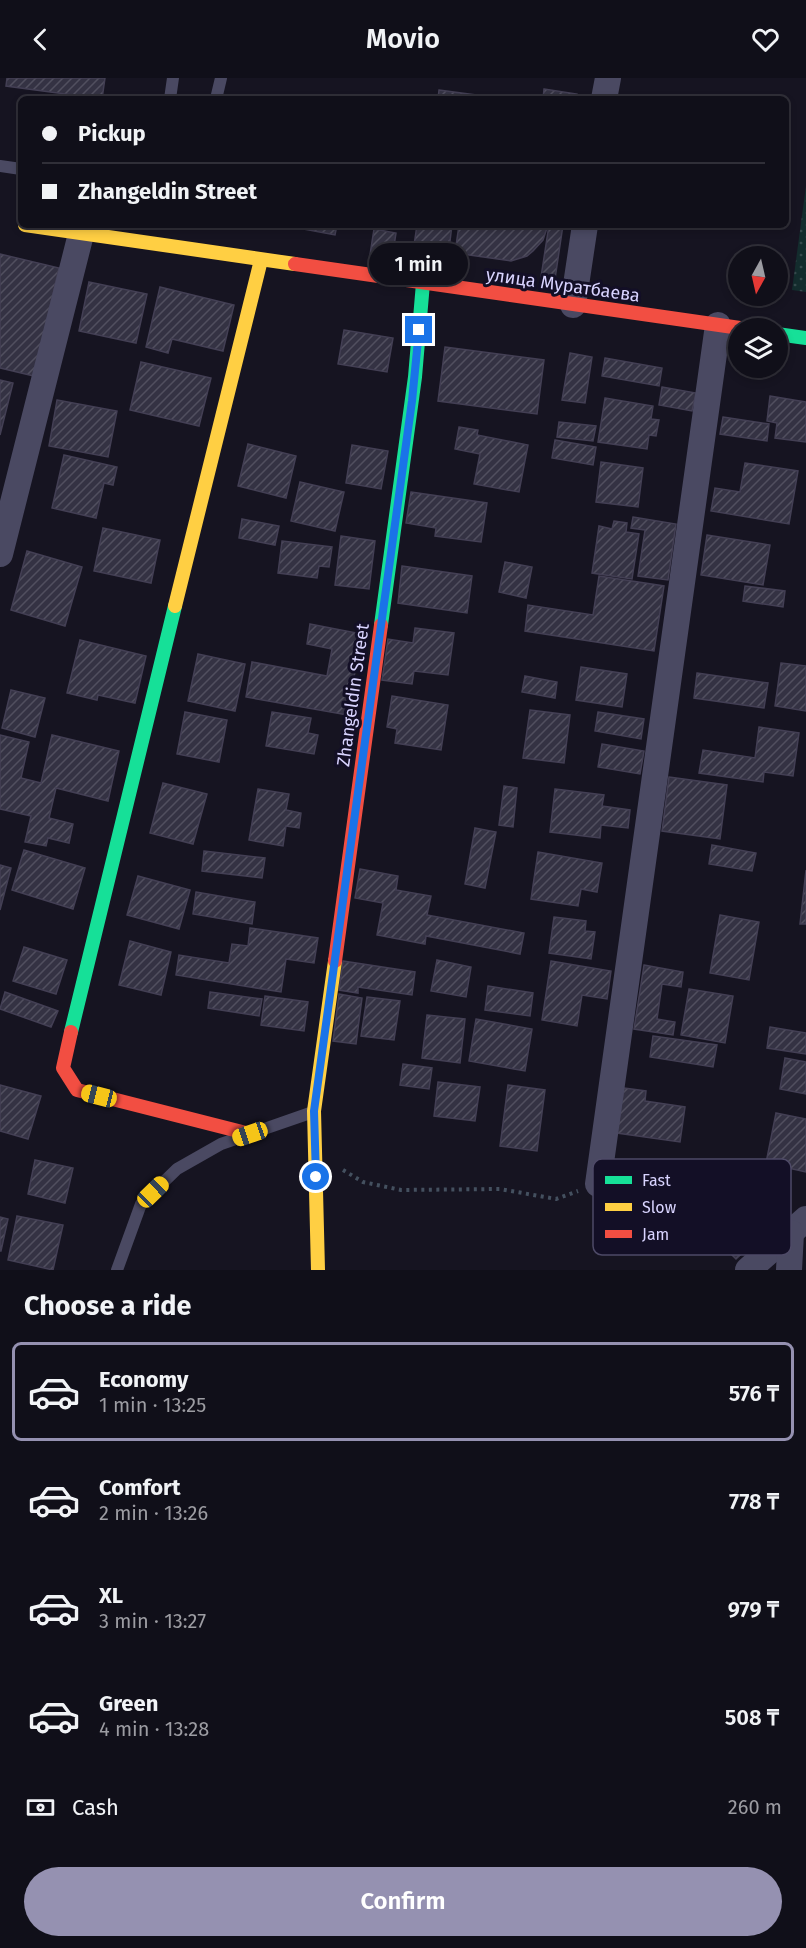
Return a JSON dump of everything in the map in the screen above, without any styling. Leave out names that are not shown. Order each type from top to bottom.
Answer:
[{"type":"street","points":[[605,96],[608,78]]},
{"type":"street","name":"улица Муратбаева","points":[[44,228],[81,234],[149,238],[261,260],[728,327]]},
{"type":"street","points":[[573,305],[585,228]]},
{"type":"street","points":[[0,554],[81,234]]},
{"type":"street","points":[[250,1134],[77,1090],[63,1068],[76,1006],[261,260]]},
{"type":"street","name":"Zhangeldin Street","points":[[318,1270],[314,1111],[414,389],[423,283]]},
{"type":"street","points":[[602,1159],[728,334]]},
{"type":"street","points":[[788,336],[806,338]]},
{"type":"street","points":[[789,1270],[798,1226]]},
{"type":"street","points":[[748,1270],[765,1255]]},
{"type":"lane","points":[[170,96],[173,78]]},
{"type":"lane","points":[[217,96],[220,78]]},
{"type":"lane","points":[[0,166],[18,169]]},
{"type":"lane","points":[[117,1270],[141,1204],[177,1169],[221,1144],[314,1111]]},
{"type":"path","points":[[315,1153],[363,1182],[401,1190],[500,1189],[556,1199],[593,1186]]},
{"type":"green space","points":[[806,186],[806,292],[792,290]]},
{"type":"building","points":[[7,78],[105,78],[102,96],[80,96],[6,86]]},
{"type":"building","points":[[544,89],[577,94],[577,96],[543,96]]},
{"type":"building","points":[[439,90],[484,96],[438,96]]},
{"type":"building","points":[[298,228],[336,228],[335,235]]},
{"type":"building","points":[[417,228],[452,228],[448,257],[413,252]]},
{"type":"building","points":[[459,228],[547,228],[543,240],[533,251],[527,256],[511,261],[455,253]]},
{"type":"building","points":[[549,228],[563,228],[555,279],[541,277]]},
{"type":"building","points":[[374,229],[396,233],[392,259],[370,255]]},
{"type":"building","points":[[0,254],[59,268],[34,376],[0,368]]},
{"type":"building","points":[[89,282],[147,294],[136,343],[79,331]]},
{"type":"building","points":[[160,287],[234,305],[223,351],[172,339],[168,353],[146,347]]},
{"type":"building","points":[[344,330],[393,338],[387,372],[338,364]]},
{"type":"building","points":[[445,347],[544,360],[537,414],[438,401]]},
{"type":"building","points":[[570,353],[592,357],[585,403],[562,400]]},
{"type":"building","points":[[605,358],[662,368],[659,386],[602,376]]},
{"type":"building","points":[[141,362],[211,378],[199,426],[130,410]]},
{"type":"building","points":[[0,380],[13,383],[0,435]]},
{"type":"building","points":[[662,387],[696,393],[692,411],[659,405]]},
{"type":"building","points":[[770,396],[806,402],[806,442],[775,438],[777,423],[767,421]]},
{"type":"building","points":[[605,398],[653,406],[651,419],[659,420],[656,436],[649,435],[647,449],[598,442]]},
{"type":"building","points":[[57,400],[117,411],[108,457],[49,446]]},
{"type":"building","points":[[723,417],[769,424],[767,441],[720,434]]},
{"type":"building","points":[[559,422],[596,426],[593,441],[557,437]]},
{"type":"building","points":[[459,427],[478,430],[477,435],[528,445],[519,492],[474,484],[480,454],[455,449]]},
{"type":"building","points":[[555,440],[596,447],[593,465],[552,458]]},
{"type":"building","points":[[248,444],[296,456],[286,498],[238,486]]},
{"type":"building","points":[[352,445],[388,451],[381,489],[346,483]]},
{"type":"building","points":[[64,455],[117,467],[113,485],[104,483],[96,518],[52,508]]},
{"type":"building","points":[[601,462],[643,468],[638,507],[596,502]]},
{"type":"building","points":[[745,463],[798,471],[789,524],[711,511],[715,488],[740,492]]},
{"type":"building","points":[[300,482],[344,492],[335,531],[291,521]]},
{"type":"building","points":[[411,492],[487,503],[481,542],[435,536],[436,528],[406,523]]},
{"type":"building","points":[[633,517],[676,524],[668,580],[638,576],[645,530],[631,528]]},
{"type":"building","points":[[242,519],[279,526],[275,545],[239,538]]},
{"type":"building","points":[[614,521],[627,523],[626,532],[639,534],[632,579],[592,573],[599,526],[612,529]]},
{"type":"building","points":[[103,528],[160,540],[151,583],[94,571]]},
{"type":"building","points":[[707,535],[770,545],[763,585],[701,575]]},
{"type":"building","points":[[341,536],[375,541],[369,589],[335,585]]},
{"type":"building","points":[[282,541],[332,547],[329,567],[319,566],[317,578],[278,573]]},
{"type":"building","points":[[27,551],[82,567],[65,626],[11,610]]},
{"type":"building","points":[[505,562],[532,567],[526,598],[499,592]]},
{"type":"building","points":[[402,566],[472,576],[467,613],[398,603]]},
{"type":"building","points":[[599,576],[664,586],[654,651],[525,631],[528,605],[593,615]]},
{"type":"building","points":[[745,586],[785,591],[783,607],[743,601]]},
{"type":"building","points":[[310,624],[362,634],[347,715],[246,697],[252,662],[327,676],[332,649],[307,644]]},
{"type":"building","points":[[415,628],[454,633],[448,675],[414,671],[412,684],[382,680],[388,639],[413,643]]},
{"type":"building","points":[[80,640],[146,656],[135,703],[98,695],[97,700],[67,693]]},
{"type":"building","points":[[198,654],[245,664],[235,711],[188,701]]},
{"type":"building","points":[[781,663],[806,666],[806,711],[775,706]]},
{"type":"building","points":[[581,667],[627,674],[622,707],[576,700]]},
{"type":"building","points":[[697,673],[768,683],[764,708],[694,698]]},
{"type":"building","points":[[525,676],[557,682],[555,698],[522,692]]},
{"type":"building","points":[[11,690],[45,698],[35,737],[2,728]]},
{"type":"building","points":[[392,696],[448,705],[441,750],[395,743],[397,729],[387,727]]},
{"type":"building","points":[[530,710],[570,715],[564,763],[523,758]]},
{"type":"building","points":[[185,712],[227,720],[219,762],[177,754]]},
{"type":"building","points":[[272,712],[311,718],[308,733],[318,735],[314,754],[266,746]]},
{"type":"building","points":[[598,712],[644,719],[641,739],[595,731]]},
{"type":"building","points":[[759,727],[799,733],[793,776],[764,772],[763,782],[699,773],[703,750],[755,758]]},
{"type":"building","points":[[0,735],[29,742],[21,778],[41,783],[52,735],[119,751],[108,801],[56,788],[49,818],[73,824],[69,843],[48,838],[46,846],[25,842],[31,816],[0,809]]},
{"type":"building","points":[[602,744],[644,751],[640,774],[598,767]]},
{"type":"building","points":[[669,777],[727,785],[720,839],[662,831]]},
{"type":"building","points":[[163,783],[207,794],[193,844],[150,833]]},
{"type":"building","points":[[504,786],[517,788],[513,827],[499,825]]},
{"type":"building","points":[[258,789],[289,794],[286,810],[301,813],[299,828],[286,826],[283,846],[249,840]]},
{"type":"building","points":[[555,789],[604,795],[602,806],[630,810],[628,828],[601,825],[600,838],[550,832]]},
{"type":"building","points":[[475,828],[496,832],[485,888],[465,884]]},
{"type":"building","points":[[712,845],[756,853],[752,871],[709,864]]},
{"type":"building","points":[[24,850],[85,868],[73,909],[12,890]]},
{"type":"building","points":[[204,851],[265,858],[262,878],[202,871]]},
{"type":"building","points":[[538,852],[602,863],[597,892],[581,889],[578,906],[531,899]]},
{"type":"building","points":[[0,865],[11,868],[0,910]]},
{"type":"building","points":[[360,869],[398,876],[396,890],[431,896],[427,915],[524,933],[520,954],[426,936],[425,944],[377,935],[383,903],[355,898]]},
{"type":"building","points":[[806,870],[806,924],[800,924]]},
{"type":"building","points":[[138,876],[190,890],[179,929],[127,915]]},
{"type":"building","points":[[196,892],[255,902],[252,924],[193,914]]},
{"type":"building","points":[[720,915],[759,922],[749,980],[710,973]]},
{"type":"building","points":[[554,917],[586,921],[585,931],[595,932],[591,959],[549,953]]},
{"type":"building","points":[[250,928],[318,938],[314,963],[286,959],[281,992],[176,975],[179,955],[229,963],[232,944],[248,946]]},
{"type":"building","points":[[130,941],[171,952],[161,995],[119,985]]},
{"type":"building","points":[[24,947],[67,960],[56,994],[13,981]]},
{"type":"building","points":[[437,960],[471,967],[466,997],[431,991]]},
{"type":"building","points":[[343,961],[415,972],[412,995],[358,987],[358,993],[339,990]]},
{"type":"building","points":[[551,961],[611,971],[607,999],[582,995],[577,1026],[542,1020]]},
{"type":"building","points":[[644,965],[683,972],[681,987],[662,984],[657,1019],[675,1022],[673,1035],[634,1029]]},
{"type":"building","points":[[488,986],[533,993],[530,1016],[485,1010]]},
{"type":"building","points":[[689,989],[733,996],[725,1043],[681,1035]]},
{"type":"building","points":[[5,992],[58,1011],[51,1027],[0,1009]]},
{"type":"building","points":[[210,992],[262,999],[259,1016],[208,1008]]},
{"type":"building","points":[[339,994],[362,998],[356,1044],[333,1041]]},
{"type":"building","points":[[265,996],[308,1002],[304,1031],[261,1025]]},
{"type":"building","points":[[367,997],[400,1001],[394,1040],[361,1036]]},
{"type":"building","points":[[427,1015],[465,1019],[460,1063],[422,1058]]},
{"type":"building","points":[[476,1019],[532,1029],[525,1071],[469,1061]]},
{"type":"building","points":[[770,1027],[806,1033],[806,1054],[767,1048]]},
{"type":"building","points":[[653,1036],[717,1045],[713,1067],[650,1057]]},
{"type":"building","points":[[785,1058],[806,1062],[806,1094],[780,1089]]},
{"type":"building","points":[[403,1064],[432,1068],[429,1089],[400,1085]]},
{"type":"building","points":[[438,1082],[480,1087],[475,1121],[434,1116]]},
{"type":"building","points":[[0,1085],[41,1096],[28,1139],[0,1131]]},
{"type":"building","points":[[508,1085],[545,1090],[537,1151],[500,1146]]},
{"type":"building","points":[[624,1088],[646,1091],[645,1101],[685,1107],[680,1142],[617,1133]]},
{"type":"building","points":[[776,1113],[806,1119],[806,1172],[791,1169],[791,1159],[767,1159]]},
{"type":"building","points":[[35,1160],[73,1168],[65,1203],[28,1194]]},
{"type":"building","points":[[17,1216],[63,1225],[53,1270],[8,1260]]},
{"type":"building","points":[[0,1217],[8,1219],[1,1251],[0,1251]]},
{"type":"traffic: fast","points":[[381,625],[415,377],[423,283]]},
{"type":"traffic: fast","points":[[788,336],[806,338]]},
{"type":"traffic: fast","points":[[71,1032],[175,606]]},
{"type":"traffic: slow","points":[[46,228],[295,264]]},
{"type":"traffic: slow","points":[[175,606],[261,260]]},
{"type":"traffic: slow","points":[[318,1270],[314,1111],[335,961]]},
{"type":"traffic: jam","points":[[295,264],[728,326]]},
{"type":"traffic: jam","points":[[335,961],[381,625]]},
{"type":"traffic: jam","points":[[71,1032],[63,1068],[77,1090],[250,1134]]},
{"type":"route","points":[[316,1177],[314,1111],[412,401],[419,330]]}]
